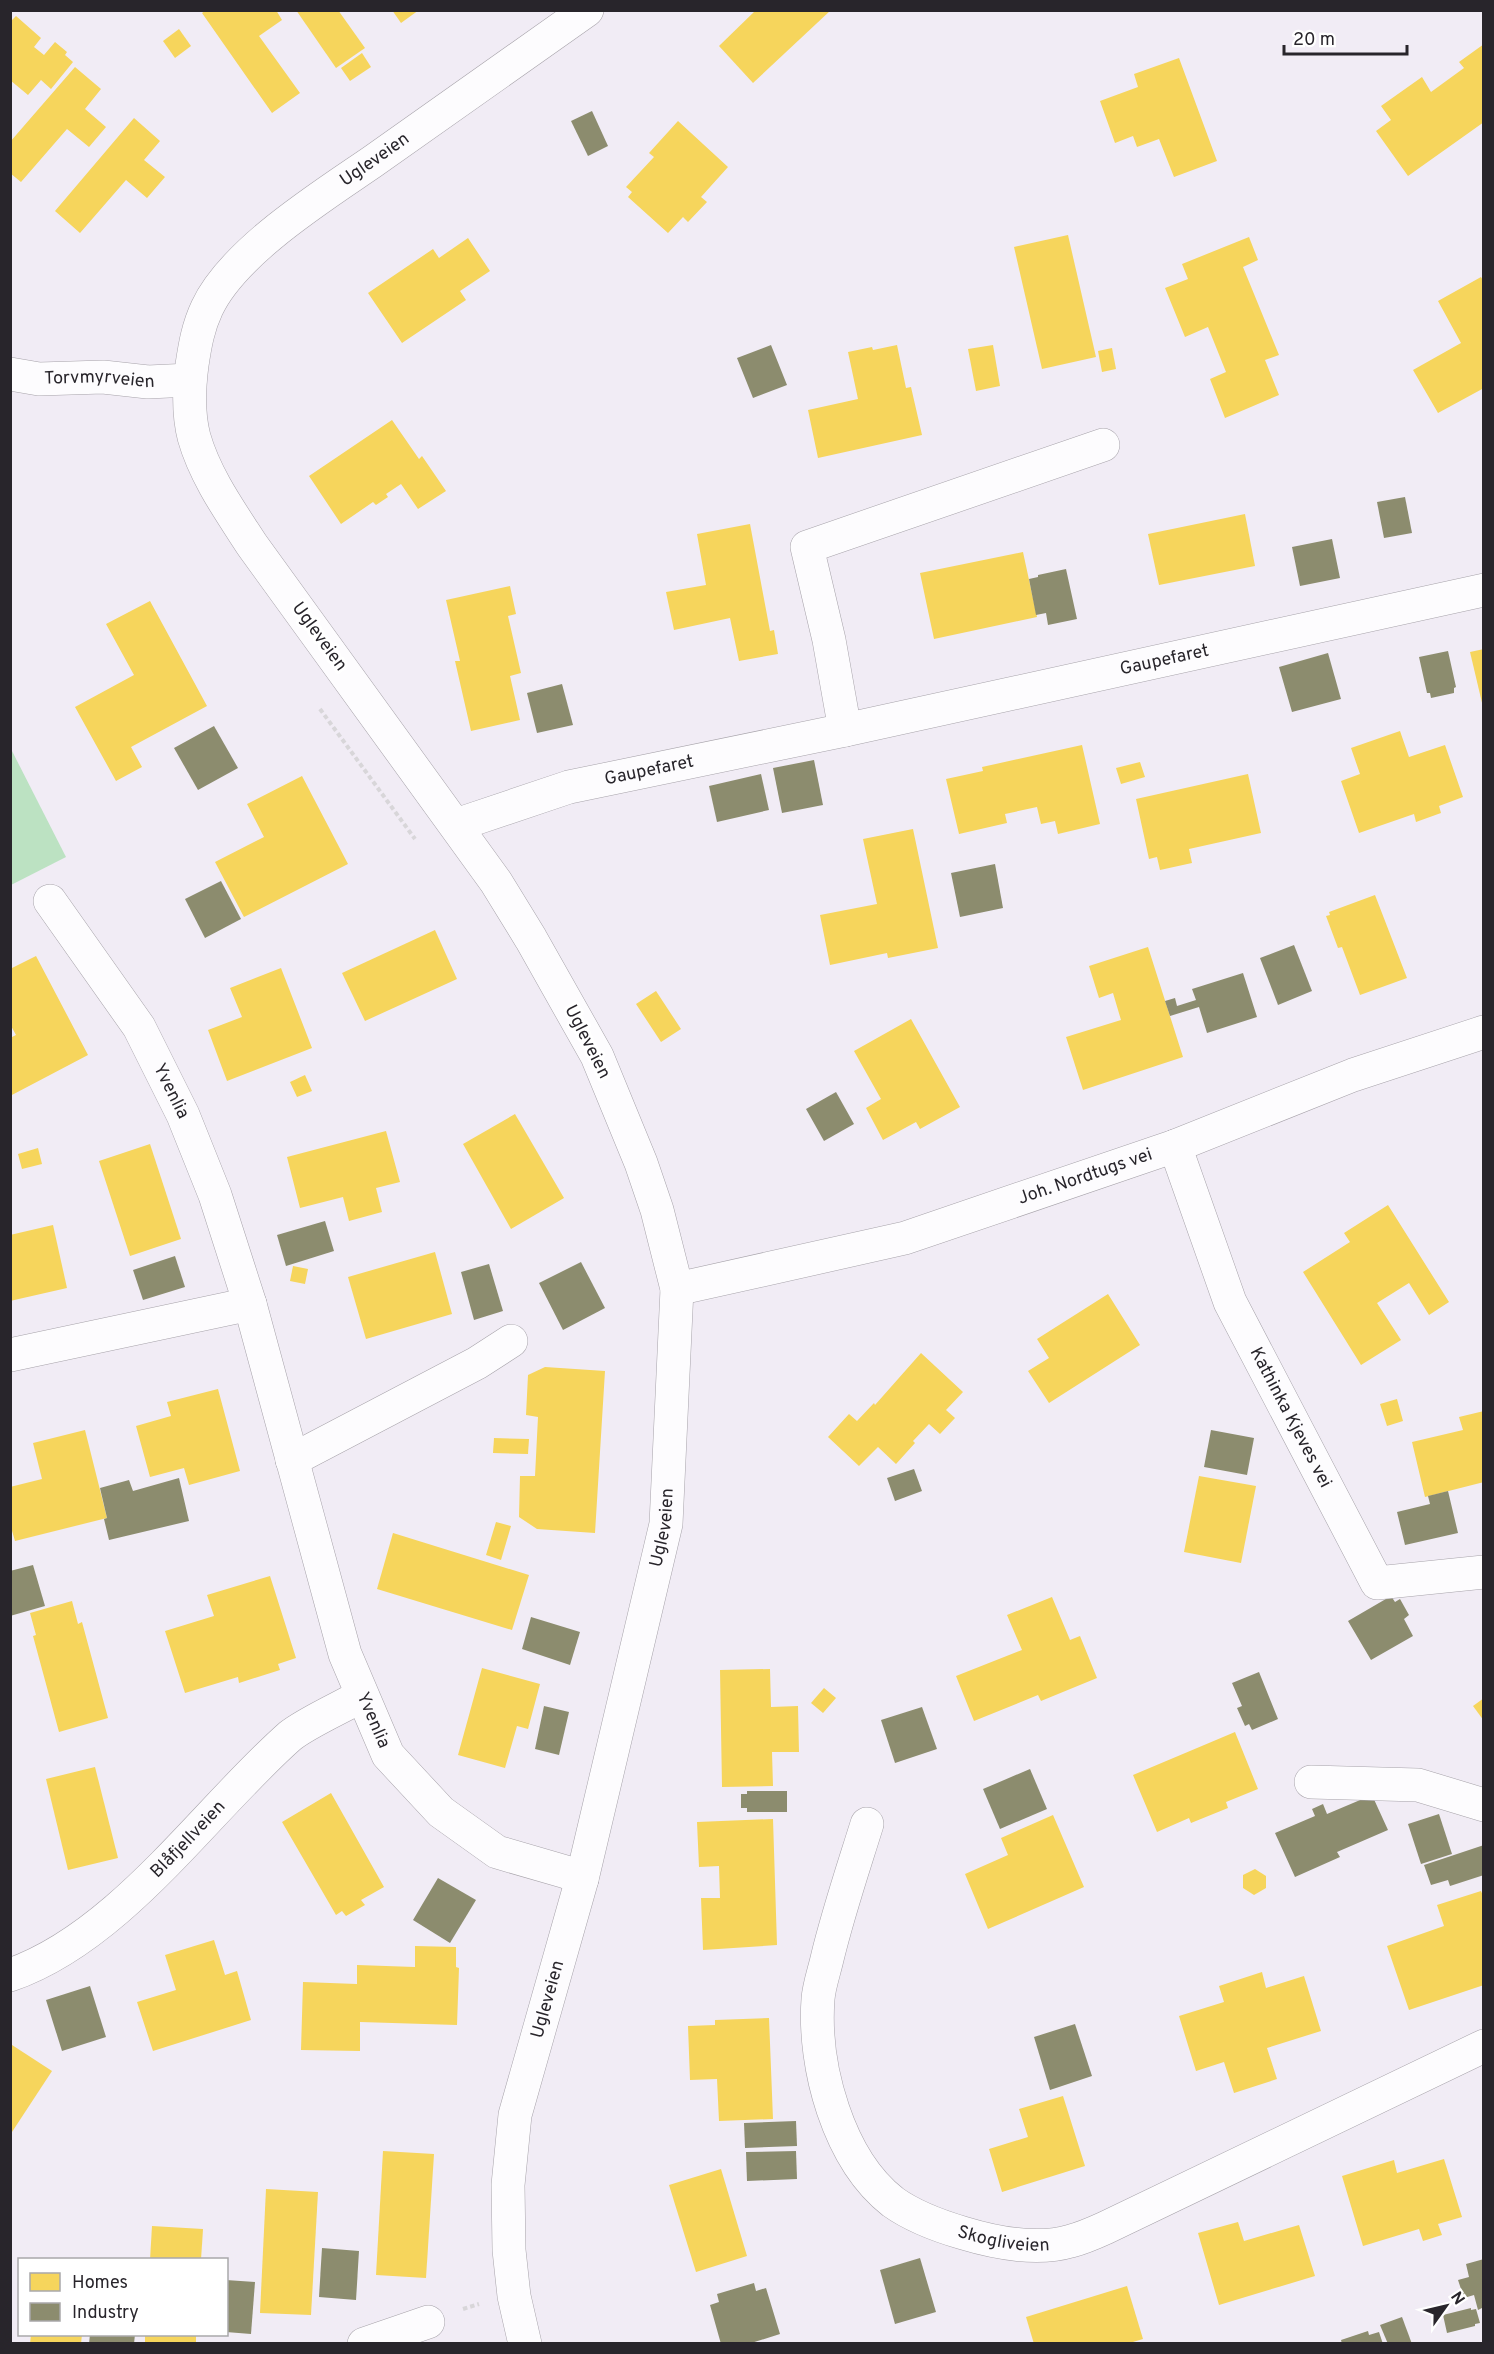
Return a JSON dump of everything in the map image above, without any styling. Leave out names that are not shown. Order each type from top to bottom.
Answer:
[{"type":"street","name":"Ugleveien","points":[[525,2343],[514,2296],[509,2250],[508,2185],[515,2115],[582,1879],[666,1524],[677,1289],[657,1210],[641,1163],[597,1056],[531,939],[456,825],[252,545],[225,503],[206,467],[194,436],[190,407],[190,380],[196,336],[208,306],[226,280],[250,253],[312,203],[587,10]]},
{"type":"street","name":"Torvmyrveien","points":[[10,374],[39,379],[103,377],[148,382],[190,380]]},
{"type":"street","points":[[845,730],[829,640],[807,547],[1103,445]]},
{"type":"street","name":"Gaupefaret","points":[[456,825],[568,787],[845,730],[1484,590]]},
{"type":"street","name":"Yvenlia","points":[[50,901],[139,1028],[183,1115],[215,1195],[250,1304],[345,1654],[388,1755],[441,1812],[496,1852],[566,1872],[582,1879]]},
{"type":"street","name":"Joh. Nordtugs vei","points":[[677,1289],[905,1238],[1175,1146],[1353,1075],[1484,1032]]},
{"type":"street","name":"Kathinka Kjeves vei","points":[[1175,1146],[1230,1302],[1377,1583],[1484,1572]]},
{"type":"street","points":[[10,1355],[250,1304]]},
{"type":"street","points":[[292,1460],[477,1363],[511,1341]]},
{"type":"street","name":"Blåfjellveien","points":[[10,1975],[74,1943],[150,1877],[292,1735],[361,1696]]},
{"type":"street","points":[[1311,1782],[1418,1785],[1484,1805]]},
{"type":"street","name":"Skogliveien","points":[[867,1824],[832,1938],[818,1998],[819,2053],[831,2106],[845,2140],[865,2173],[892,2201],[932,2223],[993,2242],[1035,2245],[1069,2242],[1105,2228],[1484,2046]]},
{"type":"street","points":[[364,2343],[428,2322]]},
{"type":"path","points":[[317,704],[420,846]]},
{"type":"path","points":[[479,2294],[483,2313]]},
{"type":"path","points":[[428,2322],[480,2303]]},
{"type":"green space","points":[[11,749],[66,857],[10,885]]},
{"type":"building: Homes","points":[[206,10],[276,10],[282,20],[259,36],[300,93],[272,113],[202,13]]},
{"type":"building: Homes","points":[[296,10],[338,10],[365,48],[336,68]]},
{"type":"building: Homes","points":[[392,10],[419,10],[401,23]]},
{"type":"building: Homes","points":[[756,10],[831,10],[753,83],[719,46]]},
{"type":"building: Homes","points":[[16,16],[41,38],[34,47],[44,55],[55,42],[67,52],[65,55],[73,62],[51,89],[41,80],[28,95],[10,80],[10,22]]},
{"type":"building: Homes","points":[[179,29],[191,46],[175,58],[163,41]]},
{"type":"building: Homes","points":[[1484,44],[1484,122],[1408,176],[1376,131],[1391,120],[1381,106],[1422,77],[1431,92],[1464,68],[1459,62]]},
{"type":"building: Homes","points":[[362,53],[371,67],[350,81],[341,68]]},
{"type":"building: Homes","points":[[1179,58],[1217,161],[1174,177],[1159,139],[1137,147],[1133,136],[1115,143],[1100,101],[1138,87],[1134,74]]},
{"type":"building: Homes","points":[[75,67],[101,89],[85,109],[106,127],[89,147],[67,129],[21,182],[10,173],[10,142]]},
{"type":"building: Homes","points":[[134,118],[160,141],[144,160],[165,177],[147,198],[126,180],[80,233],[55,211]]},
{"type":"building: Homes","points":[[678,121],[728,167],[701,197],[707,202],[688,222],[683,217],[668,233],[628,197],[632,192],[626,187],[654,157],[649,153]]},
{"type":"building: Homes","points":[[1068,235],[1096,357],[1042,369],[1014,247]]},
{"type":"building: Homes","points":[[1249,237],[1258,260],[1243,267],[1279,355],[1265,360],[1279,395],[1225,418],[1210,379],[1226,372],[1208,327],[1185,337],[1165,288],[1188,279],[1182,264]]},
{"type":"building: Homes","points":[[468,238],[490,271],[460,291],[466,300],[402,343],[368,293],[433,249],[439,258]]},
{"type":"building: Homes","points":[[1481,277],[1484,282],[1484,388],[1438,413],[1413,370],[1461,343],[1438,301]]},
{"type":"building: Homes","points":[[897,345],[906,388],[911,387],[922,435],[818,458],[808,410],[858,399],[848,352]]},
{"type":"building: Homes","points":[[993,345],[1000,386],[976,391],[968,349]]},
{"type":"building: Homes","points":[[1112,348],[1116,369],[1102,372],[1098,351]]},
{"type":"building: Homes","points":[[392,420],[419,459],[422,456],[446,491],[418,509],[401,484],[386,494],[388,497],[376,505],[373,502],[341,524],[309,476]]},
{"type":"building: Homes","points":[[1245,514],[1255,566],[1159,585],[1148,534]]},
{"type":"building: Homes","points":[[750,524],[770,631],[774,630],[778,654],[739,661],[730,618],[674,630],[666,592],[706,585],[697,534]]},
{"type":"building: Homes","points":[[1023,552],[1037,617],[934,639],[920,573]]},
{"type":"building: Homes","points":[[510,586],[516,614],[508,616],[521,673],[510,676],[520,720],[471,731],[455,661],[460,661],[446,600]]},
{"type":"building: Homes","points":[[150,601],[207,706],[131,747],[142,767],[116,781],[75,707],[134,675],[106,624]]},
{"type":"building: Homes","points":[[1484,649],[1484,707],[1483,707],[1470,652]]},
{"type":"building: Homes","points":[[1400,731],[1409,757],[1445,745],[1463,797],[1439,806],[1441,813],[1416,822],[1414,814],[1359,833],[1341,781],[1360,774],[1351,748]]},
{"type":"building: Homes","points":[[1082,745],[1100,824],[1058,834],[1055,821],[1041,824],[1037,807],[1005,814],[1007,823],[959,834],[946,779],[983,771],[982,767]]},
{"type":"building: Homes","points":[[1140,762],[1145,777],[1121,784],[1116,768]]},
{"type":"building: Homes","points":[[1248,774],[1261,833],[1189,849],[1192,863],[1160,870],[1157,857],[1149,859],[1136,799]]},
{"type":"building: Homes","points":[[302,776],[348,864],[244,917],[215,862],[264,837],[247,804]]},
{"type":"building: Homes","points":[[913,829],[938,948],[888,958],[887,953],[830,965],[820,915],[877,904],[863,839]]},
{"type":"building: Homes","points":[[1375,895],[1407,978],[1360,995],[1342,947],[1338,948],[1326,916],[1330,915],[1329,912]]},
{"type":"building: Homes","points":[[435,930],[457,979],[365,1021],[342,973]]},
{"type":"building: Homes","points":[[1148,947],[1183,1057],[1083,1090],[1066,1037],[1121,1020],[1113,993],[1099,998],[1089,966]]},
{"type":"building: Homes","points":[[36,956],[88,1055],[10,1096],[10,1038],[16,1035],[10,1024],[10,969]]},
{"type":"building: Homes","points":[[281,968],[312,1048],[227,1081],[208,1030],[242,1017],[230,988]]},
{"type":"building: Homes","points":[[656,991],[681,1029],[661,1042],[636,1004]]},
{"type":"building: Homes","points":[[911,1019],[960,1107],[920,1129],[916,1122],[883,1140],[866,1108],[881,1099],[854,1051]]},
{"type":"building: Homes","points":[[305,1075],[312,1091],[297,1097],[290,1082]]},
{"type":"building: Homes","points":[[515,1114],[564,1198],[511,1229],[463,1144]]},
{"type":"building: Homes","points":[[386,1131],[400,1182],[376,1188],[382,1212],[349,1221],[343,1197],[300,1208],[287,1157]]},
{"type":"building: Homes","points":[[150,1144],[181,1239],[130,1256],[99,1161]]},
{"type":"building: Homes","points":[[38,1148],[42,1164],[22,1169],[18,1154]]},
{"type":"building: Homes","points":[[1388,1205],[1449,1302],[1429,1315],[1409,1283],[1377,1303],[1401,1340],[1361,1365],[1303,1272],[1350,1242],[1344,1233]]},
{"type":"building: Homes","points":[[53,1225],[67,1288],[10,1301],[10,1235]]},
{"type":"building: Homes","points":[[435,1252],[452,1314],[366,1339],[348,1277]]},
{"type":"building: Homes","points":[[293,1266],[308,1269],[305,1284],[290,1281]]},
{"type":"building: Homes","points":[[1108,1294],[1140,1345],[1049,1403],[1028,1371],[1049,1358],[1037,1339]]},
{"type":"building: Homes","points":[[921,1353],[963,1392],[946,1410],[955,1418],[940,1434],[929,1424],[896,1464],[878,1447],[859,1466],[828,1437],[849,1414],[857,1421],[874,1403],[875,1405]]},
{"type":"building: Homes","points":[[545,1367],[605,1371],[595,1533],[537,1529],[519,1517],[520,1476],[535,1476],[538,1417],[526,1415],[528,1375]]},
{"type":"building: Homes","points":[[218,1389],[240,1471],[189,1485],[184,1468],[150,1477],[136,1426],[171,1416],[167,1402]]},
{"type":"building: Homes","points":[[1397,1399],[1403,1421],[1387,1426],[1380,1404]]},
{"type":"building: Homes","points":[[1484,1411],[1484,1482],[1425,1497],[1412,1442],[1463,1430],[1459,1417]]},
{"type":"building: Homes","points":[[85,1430],[107,1518],[15,1541],[10,1524],[10,1487],[42,1479],[33,1443]]},
{"type":"building: Homes","points":[[494,1438],[529,1439],[528,1454],[493,1453]]},
{"type":"building: Homes","points":[[1199,1476],[1256,1486],[1241,1563],[1184,1552]]},
{"type":"building: Homes","points":[[496,1522],[511,1526],[501,1560],[486,1555]]},
{"type":"building: Homes","points":[[393,1533],[529,1575],[512,1630],[377,1589]]},
{"type":"building: Homes","points":[[270,1576],[296,1658],[278,1664],[280,1670],[239,1683],[238,1677],[185,1693],[165,1631],[214,1616],[207,1595]]},
{"type":"building: Homes","points":[[1052,1597],[1070,1640],[1080,1636],[1097,1678],[1041,1701],[1038,1695],[974,1721],[956,1676],[1022,1650],[1007,1615]]},
{"type":"building: Homes","points":[[72,1601],[78,1624],[82,1622],[108,1718],[59,1732],[33,1636],[36,1635],[30,1613]]},
{"type":"building: Homes","points":[[482,1668],[540,1684],[528,1729],[517,1726],[505,1768],[458,1755]]},
{"type":"building: Homes","points":[[770,1669],[771,1707],[798,1706],[799,1752],[772,1752],[773,1786],[722,1787],[720,1670]]},
{"type":"building: Homes","points":[[824,1688],[836,1698],[823,1713],[811,1703]]},
{"type":"building: Homes","points":[[1484,1698],[1484,1721],[1473,1706]]},
{"type":"building: Homes","points":[[1235,1732],[1258,1789],[1226,1802],[1228,1808],[1191,1823],[1189,1818],[1157,1832],[1133,1775]]},
{"type":"building: Homes","points":[[95,1767],[118,1858],[68,1870],[46,1779]]},
{"type":"building: Homes","points":[[331,1793],[384,1887],[361,1900],[365,1905],[346,1916],[342,1911],[336,1915],[282,1822]]},
{"type":"building: Homes","points":[[1053,1815],[1084,1887],[988,1929],[965,1874],[1008,1855],[1001,1838]]},
{"type":"building: Homes","points":[[773,1819],[777,1945],[703,1950],[701,1898],[720,1898],[719,1866],[699,1867],[697,1822]]},
{"type":"building: Homes","points":[[1255,1869],[1266,1876],[1266,1888],[1254,1895],[1243,1888],[1243,1875]]},
{"type":"building: Homes","points":[[1481,1891],[1484,1898],[1484,1985],[1409,2010],[1387,1946],[1444,1926],[1437,1905]]},
{"type":"building: Homes","points":[[214,1940],[225,1975],[237,1971],[251,2020],[153,2051],[137,2002],[176,1990],[165,1955]]},
{"type":"building: Homes","points":[[415,1946],[456,1947],[456,1967],[459,1968],[457,2025],[360,2022],[360,2051],[301,2050],[303,1982],[357,1984],[357,1965],[415,1967]]},
{"type":"building: Homes","points":[[1262,1972],[1266,1988],[1304,1976],[1321,2031],[1267,2048],[1277,2079],[1234,2093],[1224,2062],[1196,2071],[1179,2016],[1224,2002],[1219,1986]]},
{"type":"building: Homes","points":[[769,2018],[773,2119],[719,2121],[717,2079],[690,2080],[688,2026],[715,2025],[715,2020]]},
{"type":"building: Homes","points":[[12,2045],[52,2071],[10,2135],[10,2047]]},
{"type":"building: Homes","points":[[1063,2096],[1085,2166],[1002,2192],[989,2149],[1028,2137],[1019,2109]]},
{"type":"building: Homes","points":[[383,2151],[434,2154],[426,2278],[376,2275]]},
{"type":"building: Homes","points":[[1444,2159],[1462,2217],[1438,2224],[1442,2235],[1423,2241],[1419,2229],[1363,2246],[1342,2176],[1394,2160],[1397,2173]]},
{"type":"building: Homes","points":[[721,2169],[747,2256],[696,2272],[669,2185]]},
{"type":"building: Homes","points":[[266,2189],[318,2192],[311,2315],[260,2313]]},
{"type":"building: Homes","points":[[1238,2222],[1244,2241],[1299,2225],[1315,2276],[1219,2305],[1198,2233]]},
{"type":"building: Homes","points":[[152,2226],[203,2229],[201,2258],[150,2258]]},
{"type":"building: Homes","points":[[1127,2286],[1143,2339],[1126,2344],[1034,2344],[1026,2317]]},
{"type":"building: Homes","points":[[31,2336],[82,2336],[81,2344],[30,2344]]},
{"type":"building: Homes","points":[[145,2336],[196,2336],[196,2344],[145,2344]]},
{"type":"building: Industry","points":[[592,111],[608,146],[588,156],[571,121]]},
{"type":"building: Industry","points":[[771,345],[787,385],[753,398],[737,358]]},
{"type":"building: Industry","points":[[1405,497],[1412,533],[1384,538],[1377,502]]},
{"type":"building: Industry","points":[[1332,539],[1340,578],[1300,586],[1292,547]]},
{"type":"building: Industry","points":[[1066,569],[1077,619],[1048,625],[1046,613],[1036,615],[1029,579]]},
{"type":"building: Industry","points":[[1448,651],[1456,687],[1454,693],[1431,698],[1430,693],[1427,693],[1419,657]]},
{"type":"building: Industry","points":[[1328,653],[1341,699],[1292,712],[1279,667]]},
{"type":"building: Industry","points":[[562,684],[573,725],[537,733],[527,693]]},
{"type":"building: Industry","points":[[214,726],[238,768],[198,790],[174,748]]},
{"type":"building: Industry","points":[[814,760],[823,805],[782,813],[773,768]]},
{"type":"building: Industry","points":[[761,774],[769,810],[717,822],[709,786]]},
{"type":"building: Industry","points":[[995,864],[1003,908],[960,917],[951,873]]},
{"type":"building: Industry","points":[[221,881],[241,919],[205,938],[185,899]]},
{"type":"building: Industry","points":[[1294,945],[1312,991],[1278,1005],[1260,958]]},
{"type":"building: Industry","points":[[1243,973],[1257,1017],[1207,1033],[1199,1007],[1170,1016],[1165,1001],[1175,998],[1177,1006],[1196,1000],[1192,989]]},
{"type":"building: Industry","points":[[836,1092],[854,1124],[824,1141],[806,1109]]},
{"type":"building: Industry","points":[[325,1221],[334,1251],[286,1266],[277,1235]]},
{"type":"building: Industry","points":[[175,1256],[185,1287],[143,1300],[133,1270]]},
{"type":"building: Industry","points":[[581,1262],[605,1308],[563,1330],[539,1283]]},
{"type":"building: Industry","points":[[489,1264],[503,1311],[474,1320],[461,1272]]},
{"type":"building: Industry","points":[[1211,1430],[1254,1438],[1247,1475],[1204,1467]]},
{"type":"building: Industry","points":[[914,1469],[922,1491],[895,1501],[887,1478]]},
{"type":"building: Industry","points":[[179,1478],[189,1521],[109,1540],[100,1488],[129,1480],[133,1491]]},
{"type":"building: Industry","points":[[1448,1491],[1458,1533],[1405,1545],[1397,1512],[1430,1504],[1428,1496]]},
{"type":"building: Industry","points":[[33,1565],[45,1606],[10,1616],[10,1571]]},
{"type":"building: Industry","points":[[1391,1596],[1395,1602],[1400,1599],[1409,1615],[1404,1619],[1413,1636],[1371,1660],[1348,1621]]},
{"type":"building: Industry","points":[[531,1617],[580,1632],[570,1665],[522,1649]]},
{"type":"building: Industry","points":[[1259,1672],[1278,1719],[1252,1730],[1249,1724],[1245,1726],[1237,1708],[1242,1706],[1232,1683]]},
{"type":"building: Industry","points":[[544,1706],[569,1712],[559,1755],[535,1749]]},
{"type":"building: Industry","points":[[922,1707],[937,1749],[895,1763],[881,1720]]},
{"type":"building: Industry","points":[[1030,1769],[1047,1809],[1000,1829],[983,1789]]},
{"type":"building: Industry","points":[[747,1791],[787,1791],[787,1812],[747,1812],[747,1808],[741,1808],[741,1794],[747,1794]]},
{"type":"building: Industry","points":[[1372,1795],[1388,1830],[1337,1852],[1340,1857],[1295,1877],[1275,1833],[1315,1816],[1312,1809],[1323,1804],[1327,1814]]},
{"type":"building: Industry","points":[[1439,1814],[1452,1854],[1421,1864],[1408,1824]]},
{"type":"building: Industry","points":[[1484,1845],[1484,1875],[1450,1886],[1448,1880],[1431,1885],[1424,1865]]},
{"type":"building: Industry","points":[[438,1878],[476,1900],[450,1943],[413,1920]]},
{"type":"building: Industry","points":[[90,1986],[106,2037],[62,2051],[46,2000]]},
{"type":"building: Industry","points":[[1075,2024],[1092,2076],[1050,2090],[1034,2037]]},
{"type":"building: Industry","points":[[796,2121],[797,2146],[745,2148],[744,2123]]},
{"type":"building: Industry","points":[[796,2151],[797,2179],[747,2181],[746,2152]]},
{"type":"building: Industry","points":[[322,2248],[359,2251],[356,2300],[319,2297]]},
{"type":"building: Industry","points":[[920,2258],[936,2312],[895,2324],[880,2270]]},
{"type":"building: Industry","points":[[1484,2259],[1483,2313],[1482,2308],[1478,2310],[1474,2295],[1464,2298],[1458,2280],[1469,2277],[1466,2264]]},
{"type":"building: Industry","points":[[228,2280],[255,2282],[251,2334],[228,2332]]},
{"type":"building: Industry","points":[[754,2283],[756,2291],[766,2288],[780,2334],[748,2344],[721,2344],[710,2305],[719,2302],[717,2294]]},
{"type":"building: Industry","points":[[1471,2308],[1471,2310],[1476,2309],[1480,2323],[1447,2333],[1443,2315]]},
{"type":"building: Industry","points":[[1402,2317],[1412,2344],[1388,2344],[1380,2325]]},
{"type":"building: Industry","points":[[1368,2331],[1369,2335],[1379,2332],[1383,2344],[1342,2344],[1341,2340]]},
{"type":"building: Industry","points":[[90,2336],[135,2336],[134,2344],[89,2344]]}]
